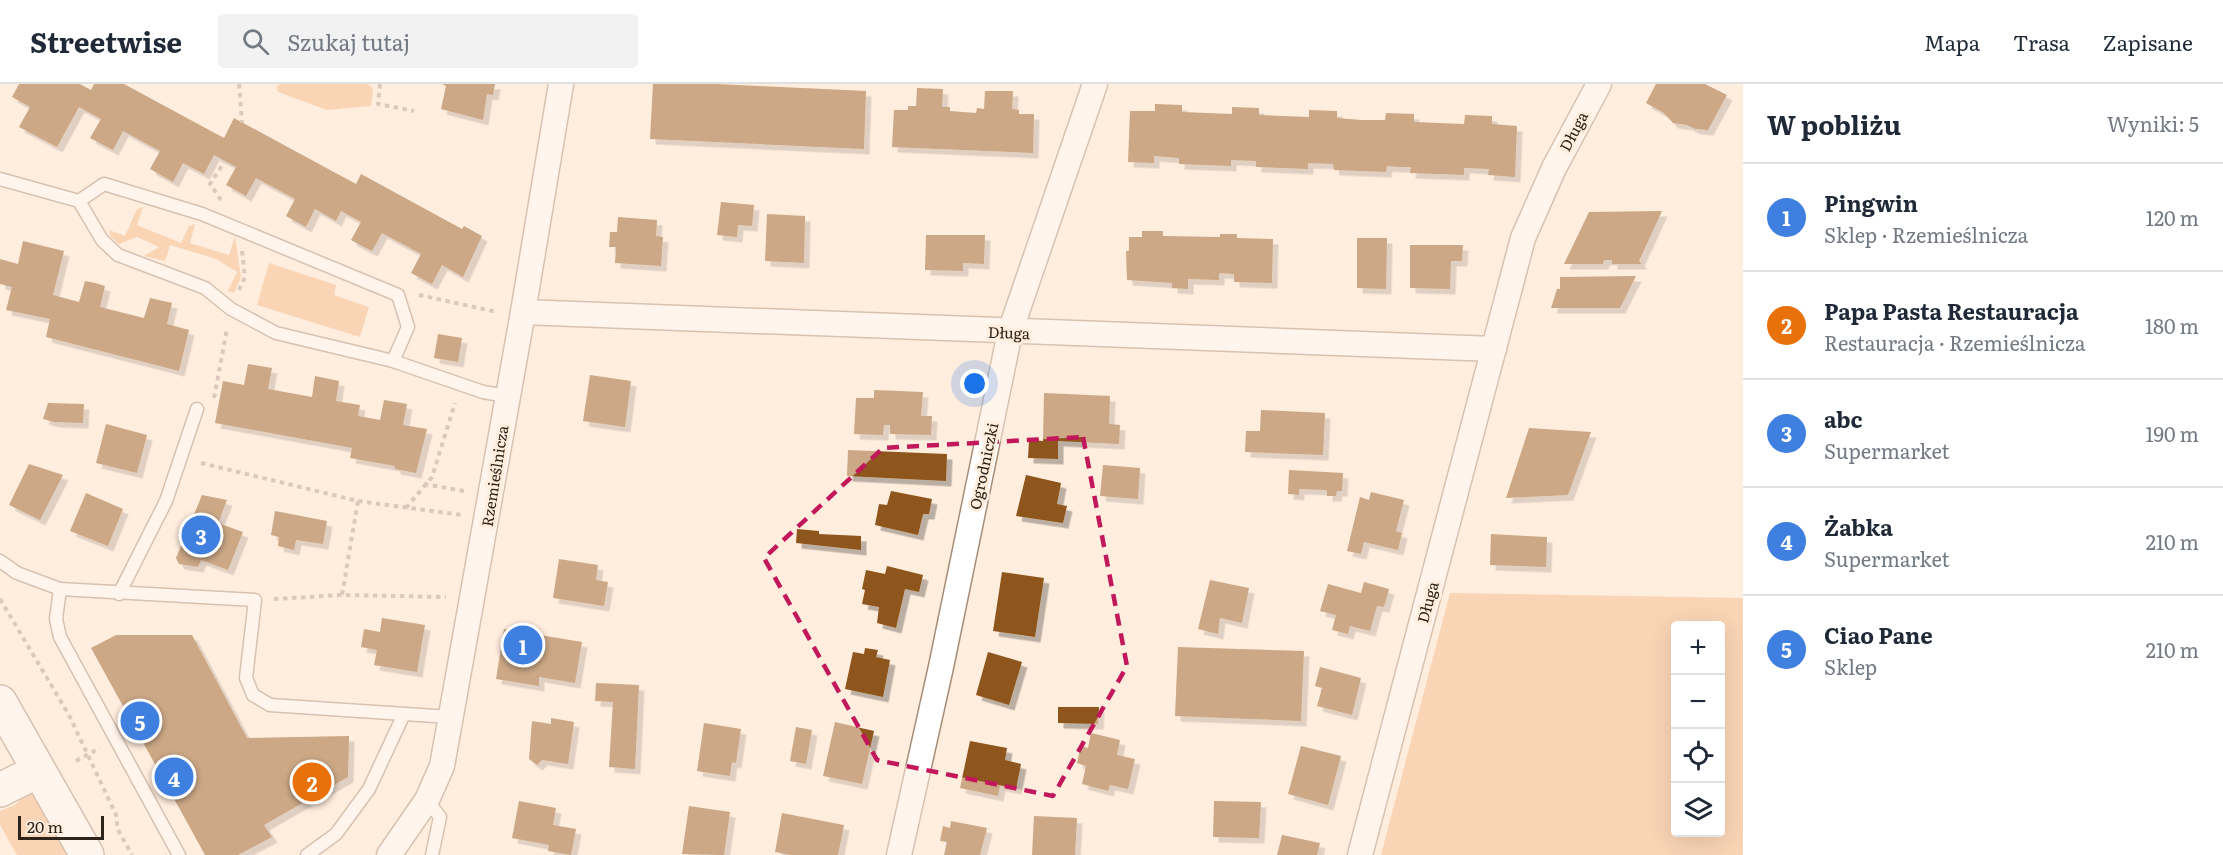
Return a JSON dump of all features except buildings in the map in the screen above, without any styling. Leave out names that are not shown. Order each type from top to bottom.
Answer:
[{"type":"main road","points":[[0,702],[87,855]]},
{"type":"main road","points":[[0,790],[38,771]]},
{"type":"street","name":"Rzemieślnicza","points":[[389,855],[427,800],[442,766],[507,396],[513,313],[561,84]]},
{"type":"street","name":"Ogrodniczki","points":[[899,855],[1010,332],[1095,84]]},
{"type":"street","name":"Długa","points":[[1360,855],[1523,238],[1554,168],[1599,84]]},
{"type":"street","name":"Długa","points":[[513,313],[1494,349]]},
{"type":"lane","points":[[0,179],[79,201],[102,240],[118,255],[205,288],[231,309],[276,333],[393,361],[483,392],[507,396]]},
{"type":"lane","points":[[79,201],[104,184],[202,214],[398,295],[408,327],[393,361]]},
{"type":"lane","points":[[119,594],[166,501],[197,409]]},
{"type":"lane","points":[[0,561],[17,573],[60,589],[255,600],[246,678],[253,695],[270,705],[450,717]]},
{"type":"lane","points":[[60,589],[56,619],[60,637],[179,855]]},
{"type":"lane","points":[[307,855],[336,834],[369,789],[404,714]]},
{"type":"lane","points":[[427,800],[440,817],[432,855]]},
{"type":"path","points":[[239,84],[242,123]]},
{"type":"path","points":[[380,84],[378,104],[414,111]]},
{"type":"path","points":[[398,295],[429,295],[513,313]]},
{"type":"path","points":[[213,400],[231,309]]},
{"type":"path","points":[[406,508],[423,484],[432,477],[454,403],[463,405]]},
{"type":"path","points":[[195,462],[358,501],[464,515]]},
{"type":"path","points":[[423,484],[468,492]]},
{"type":"path","points":[[342,595],[358,501]]},
{"type":"path","points":[[355,522],[361,523]]},
{"type":"path","points":[[255,600],[342,595],[451,597]]},
{"type":"path","points":[[0,599],[69,716],[117,817],[117,828],[132,855]]},
{"type":"highlighted area","points":[[1083,437],[1127,666],[1053,796],[877,760],[764,558],[883,448]]},
{"type":"shaded area","points":[[280,84],[368,84],[373,89],[371,106],[327,110],[278,92],[276,87]]},
{"type":"shaded area","points":[[143,207],[137,225],[181,243],[189,226],[195,224],[190,243],[229,255],[235,236],[241,277],[234,293],[228,291],[237,272],[216,259],[170,245],[165,261],[144,256],[159,247],[137,237],[119,244],[111,237],[109,230],[125,236],[137,209]]},
{"type":"shaded area","points":[[269,263],[336,285],[334,295],[369,307],[360,337],[257,305]]},
{"type":"shaded area","points":[[1450,593],[1743,598],[1743,855],[1381,855]]},
{"type":"shaded area","points":[[31,790],[69,855],[17,855],[0,825],[0,811],[15,805]]},
{"type":"place","name":"abc","points":[[201,535]]},
{"type":"place","name":"Pingwin","points":[[523,645]]},
{"type":"place","name":"Ciao Pane","points":[[140,721]]},
{"type":"place","name":"Żabka","points":[[174,777]]},
{"type":"place","name":"Papa Pasta Restauracja","points":[[312,782]]}]
